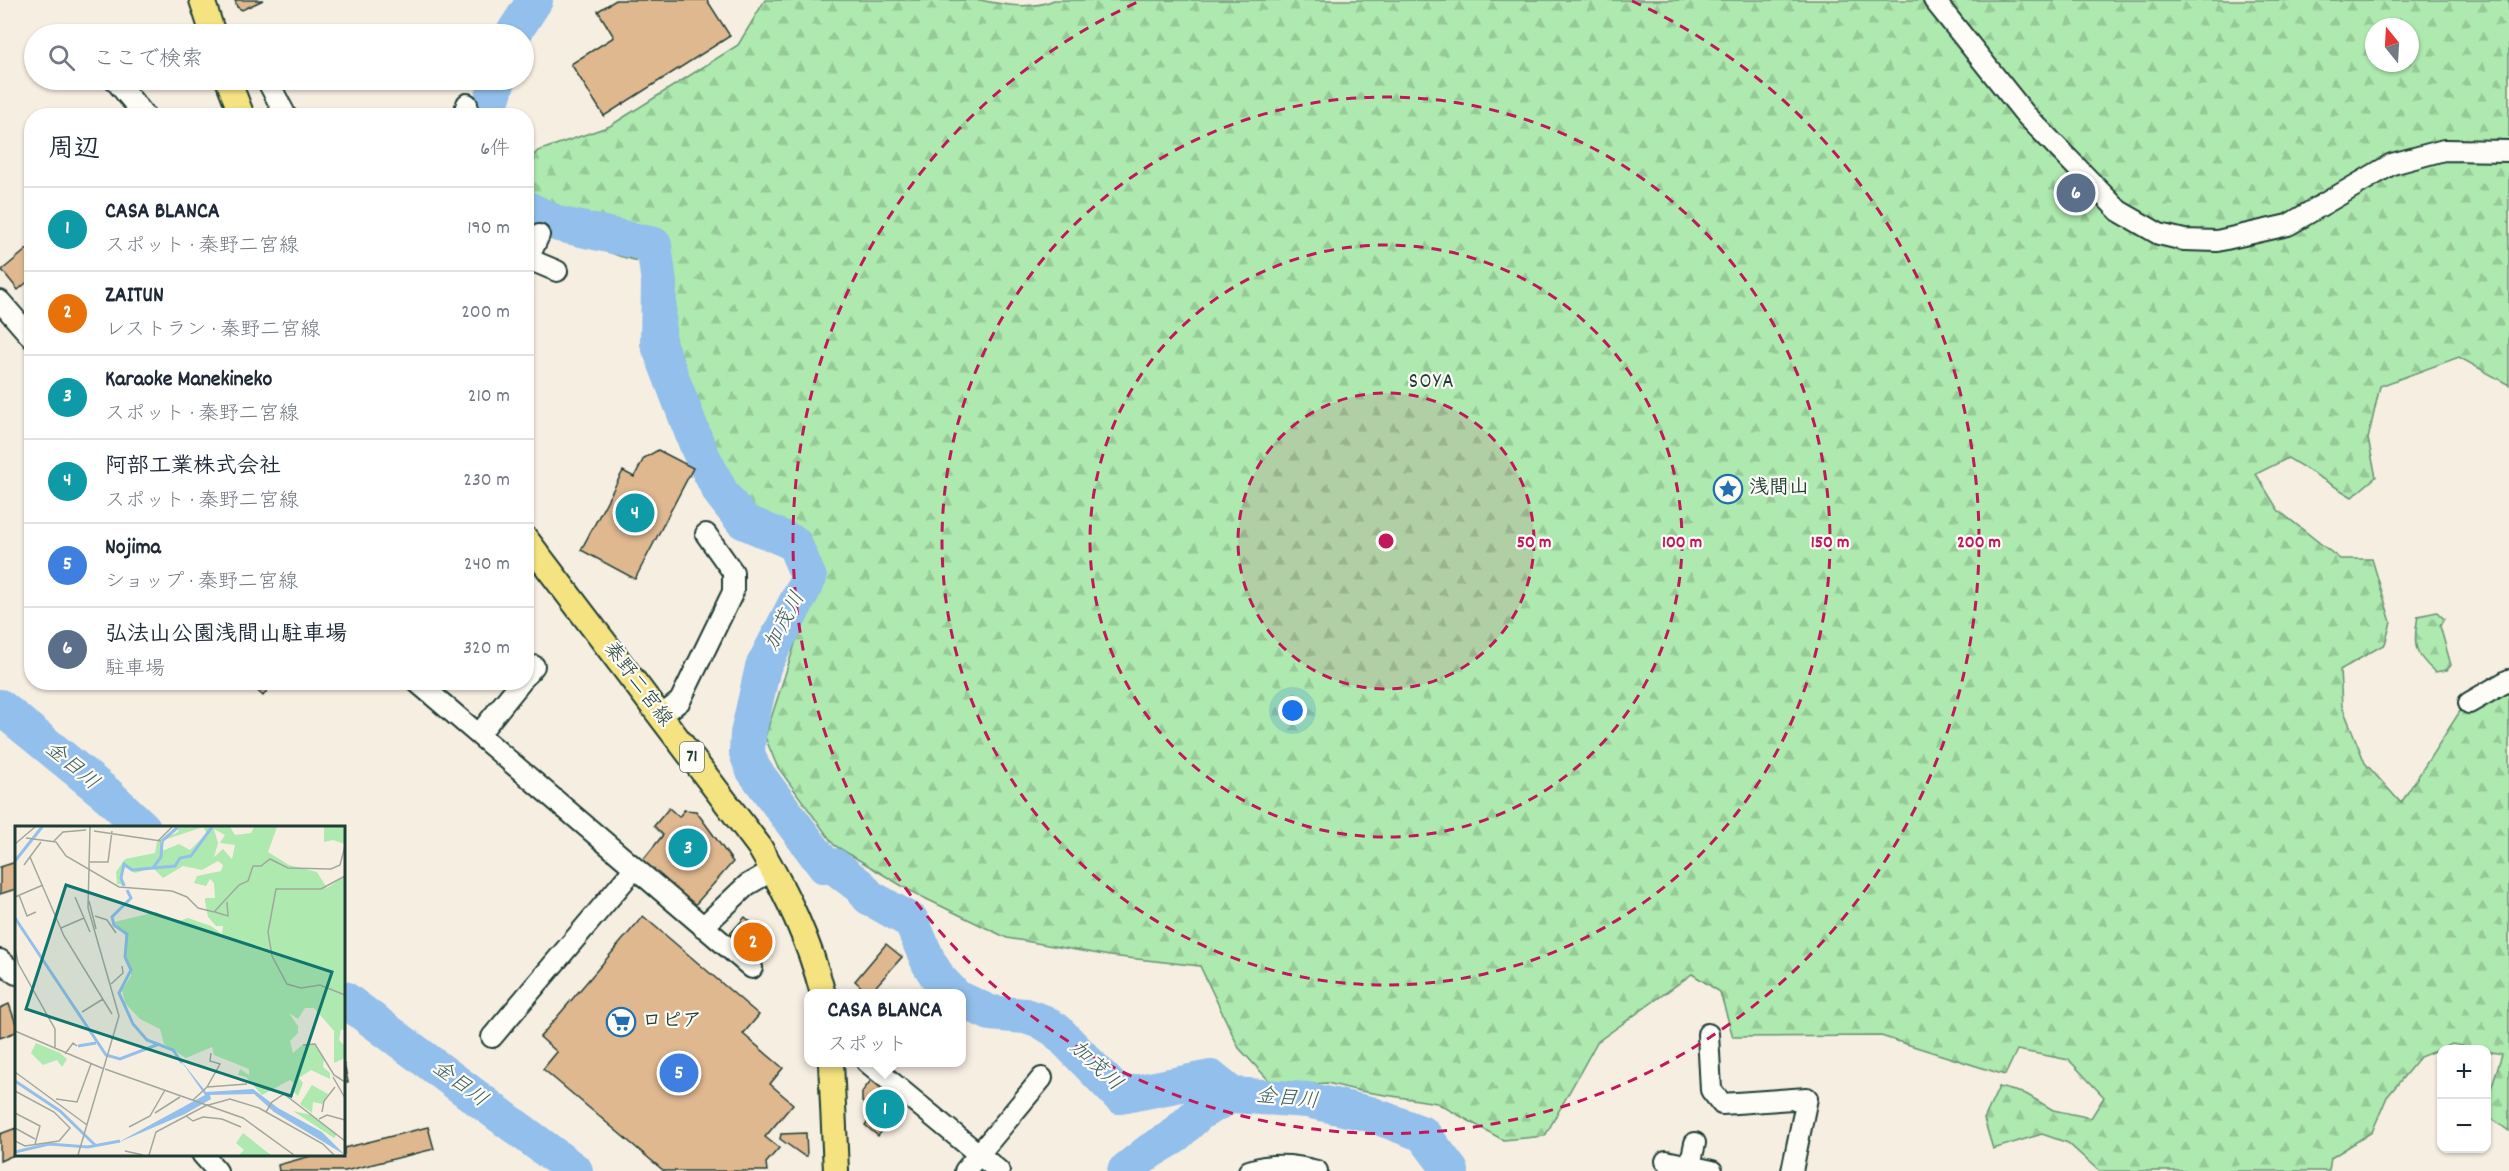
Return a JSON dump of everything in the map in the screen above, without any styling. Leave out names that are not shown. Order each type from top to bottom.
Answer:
[{"type":"main road","points":[[202,0],[210,24]]},
{"type":"main road","points":[[232,90],[239,108]]},
{"type":"main road","name":"秦野二宮線","points":[[534,548],[759,846],[804,932],[822,989]]},
{"type":"main road","points":[[831,1067],[836,1171]]},
{"type":"street","points":[[1934,0],[2025,114],[2056,147],[2119,210],[2159,234],[2184,240],[2217,242],[2288,225],[2392,164],[2444,150],[2509,151]]},
{"type":"street","points":[[123,90],[138,108]]},
{"type":"street","points":[[272,90],[282,108]]},
{"type":"street","points":[[534,245],[539,235]]},
{"type":"street","points":[[534,261],[557,271]]},
{"type":"street","points":[[0,301],[24,329]]},
{"type":"street","points":[[662,716],[680,701],[733,592],[733,572],[706,534]]},
{"type":"street","points":[[2469,703],[2509,680]]},
{"type":"street","points":[[427,690],[752,968]]},
{"type":"street","points":[[479,734],[515,690]]},
{"type":"street","points":[[492,1037],[634,869]]},
{"type":"street","points":[[703,927],[747,885],[773,870]]},
{"type":"street","points":[[0,960],[15,973]]},
{"type":"street","points":[[1708,1034],[1711,1090],[1722,1104],[1807,1098],[1792,1171]]},
{"type":"street","points":[[873,1067],[999,1171]]},
{"type":"street","points":[[966,1171],[1042,1078]]},
{"type":"street","points":[[1689,1166],[1695,1143]]},
{"type":"street","points":[[203,1156],[217,1171]]},
{"type":"street","points":[[1666,1161],[1712,1171]]},
{"type":"street","points":[[1249,1171],[1261,1167],[1295,1166],[1317,1171]]},
{"type":"green space","points":[[765,0],[980,0],[1027,6],[1054,0],[2509,0],[2509,385],[2459,357],[2380,386],[2368,439],[2376,477],[2352,497],[2288,458],[2256,474],[2278,510],[2340,559],[2372,559],[2391,622],[2385,644],[2340,670],[2342,706],[2365,763],[2401,803],[2462,708],[2509,687],[2509,1131],[2491,1118],[2491,1088],[2502,1054],[2491,1052],[2491,1045],[2437,1045],[2437,1050],[2420,1057],[2387,1097],[2372,1132],[2331,1158],[2329,1171],[2099,1171],[2068,1143],[2042,1134],[1993,1149],[1984,1119],[1999,1087],[2026,1094],[2053,1110],[2091,1118],[2104,1097],[2069,1060],[2017,1050],[2005,1075],[1881,1036],[1733,1037],[1720,992],[1692,974],[1597,1042],[1545,1136],[1503,1140],[1437,1103],[1360,1091],[1327,1083],[1275,1087],[1239,1048],[1200,966],[1110,956],[1007,938],[912,892],[834,845],[777,766],[765,737],[811,594],[781,527],[730,492],[642,262],[585,243],[543,221],[534,210],[534,155],[538,151],[610,126],[738,45]]},
{"type":"green space","points":[[2437,612],[2444,619],[2440,626],[2451,665],[2447,670],[2435,672],[2422,659],[2416,647],[2415,634],[2418,616]]},
{"type":"building","points":[[235,0],[263,0],[242,10],[237,7]]},
{"type":"building","points":[[616,0],[707,0],[730,36],[604,116],[571,64],[614,37],[598,11]]},
{"type":"building","points":[[24,252],[24,285],[18,290],[2,270]]},
{"type":"building","points":[[658,450],[693,468],[635,579],[581,550],[623,471],[634,477],[644,458]]},
{"type":"building","points":[[257,690],[268,690],[263,696]]},
{"type":"building","points":[[669,808],[679,817],[684,810],[696,811],[733,862],[694,906],[642,861],[663,835],[654,826]]},
{"type":"building","points":[[15,862],[15,889],[0,894],[0,867]]},
{"type":"building","points":[[643,916],[759,1015],[743,1034],[783,1068],[770,1084],[793,1104],[765,1137],[779,1148],[766,1163],[767,1171],[664,1171],[543,1069],[557,1052],[540,1037]]},
{"type":"building","points":[[745,917],[766,936],[763,938],[771,945],[758,960],[730,934]]},
{"type":"building","points":[[886,944],[902,957],[873,989],[864,989],[855,981]]},
{"type":"building","points":[[9,1004],[15,1021],[15,1032],[0,1038],[0,1008]]},
{"type":"building","points":[[872,1079],[904,1105],[878,1136],[865,1125],[875,1113],[862,1102],[862,1092]]},
{"type":"building","points":[[428,1127],[434,1149],[345,1171],[279,1171],[278,1165],[311,1156],[345,1156],[345,1148]]},
{"type":"building","points":[[15,1128],[15,1154],[0,1161],[0,1134]]},
{"type":"building","points":[[806,1133],[807,1156],[780,1139],[781,1134]]},
{"type":"waterway","name":"加茂川","points":[[519,24],[535,0]]},
{"type":"waterway","name":"加茂川","points":[[489,108],[495,90]]},
{"type":"waterway","name":"加茂川","points":[[534,212],[558,224],[654,245],[659,283],[658,343],[699,450],[721,493],[743,521],[794,543],[809,578],[763,667],[748,734],[747,753],[753,769],[825,866],[834,866],[861,887],[869,897],[911,921],[929,963],[948,989]]},
{"type":"waterway","name":"金目川","points":[[0,707],[108,795],[141,826]]},
{"type":"waterway","name":"金目川","points":[[345,1000],[575,1171]]},
{"type":"waterway","name":"加茂川","points":[[966,1002],[990,1013],[1025,1016],[1043,1022],[1056,1030],[1120,1096],[1211,1078],[1232,1095]]},
{"type":"waterway","name":"金目川","points":[[1125,1171],[1150,1151],[1172,1138],[1200,1112],[1232,1095],[1307,1100],[1370,1114],[1423,1134],[1451,1171]]},
{"type":"place","name":"弘法山公園浅間山駐車場","points":[[2076,193]]},
{"type":"place","name":"浅間山","points":[[1728,489]]},
{"type":"place","name":"阿部工業株式会社","points":[[635,513]]},
{"type":"place","name":"Karaoke Manekineko","points":[[688,848]]},
{"type":"place","name":"ZAITUN","points":[[753,942]]},
{"type":"place","name":"ロピア","points":[[621,1022]]},
{"type":"place","name":"Nojima","points":[[679,1073]]},
{"type":"place","name":"CASA BLANCA","points":[[885,1109]]},
{"type":"district","name":"SOYA","points":[[1432,383]]}]
